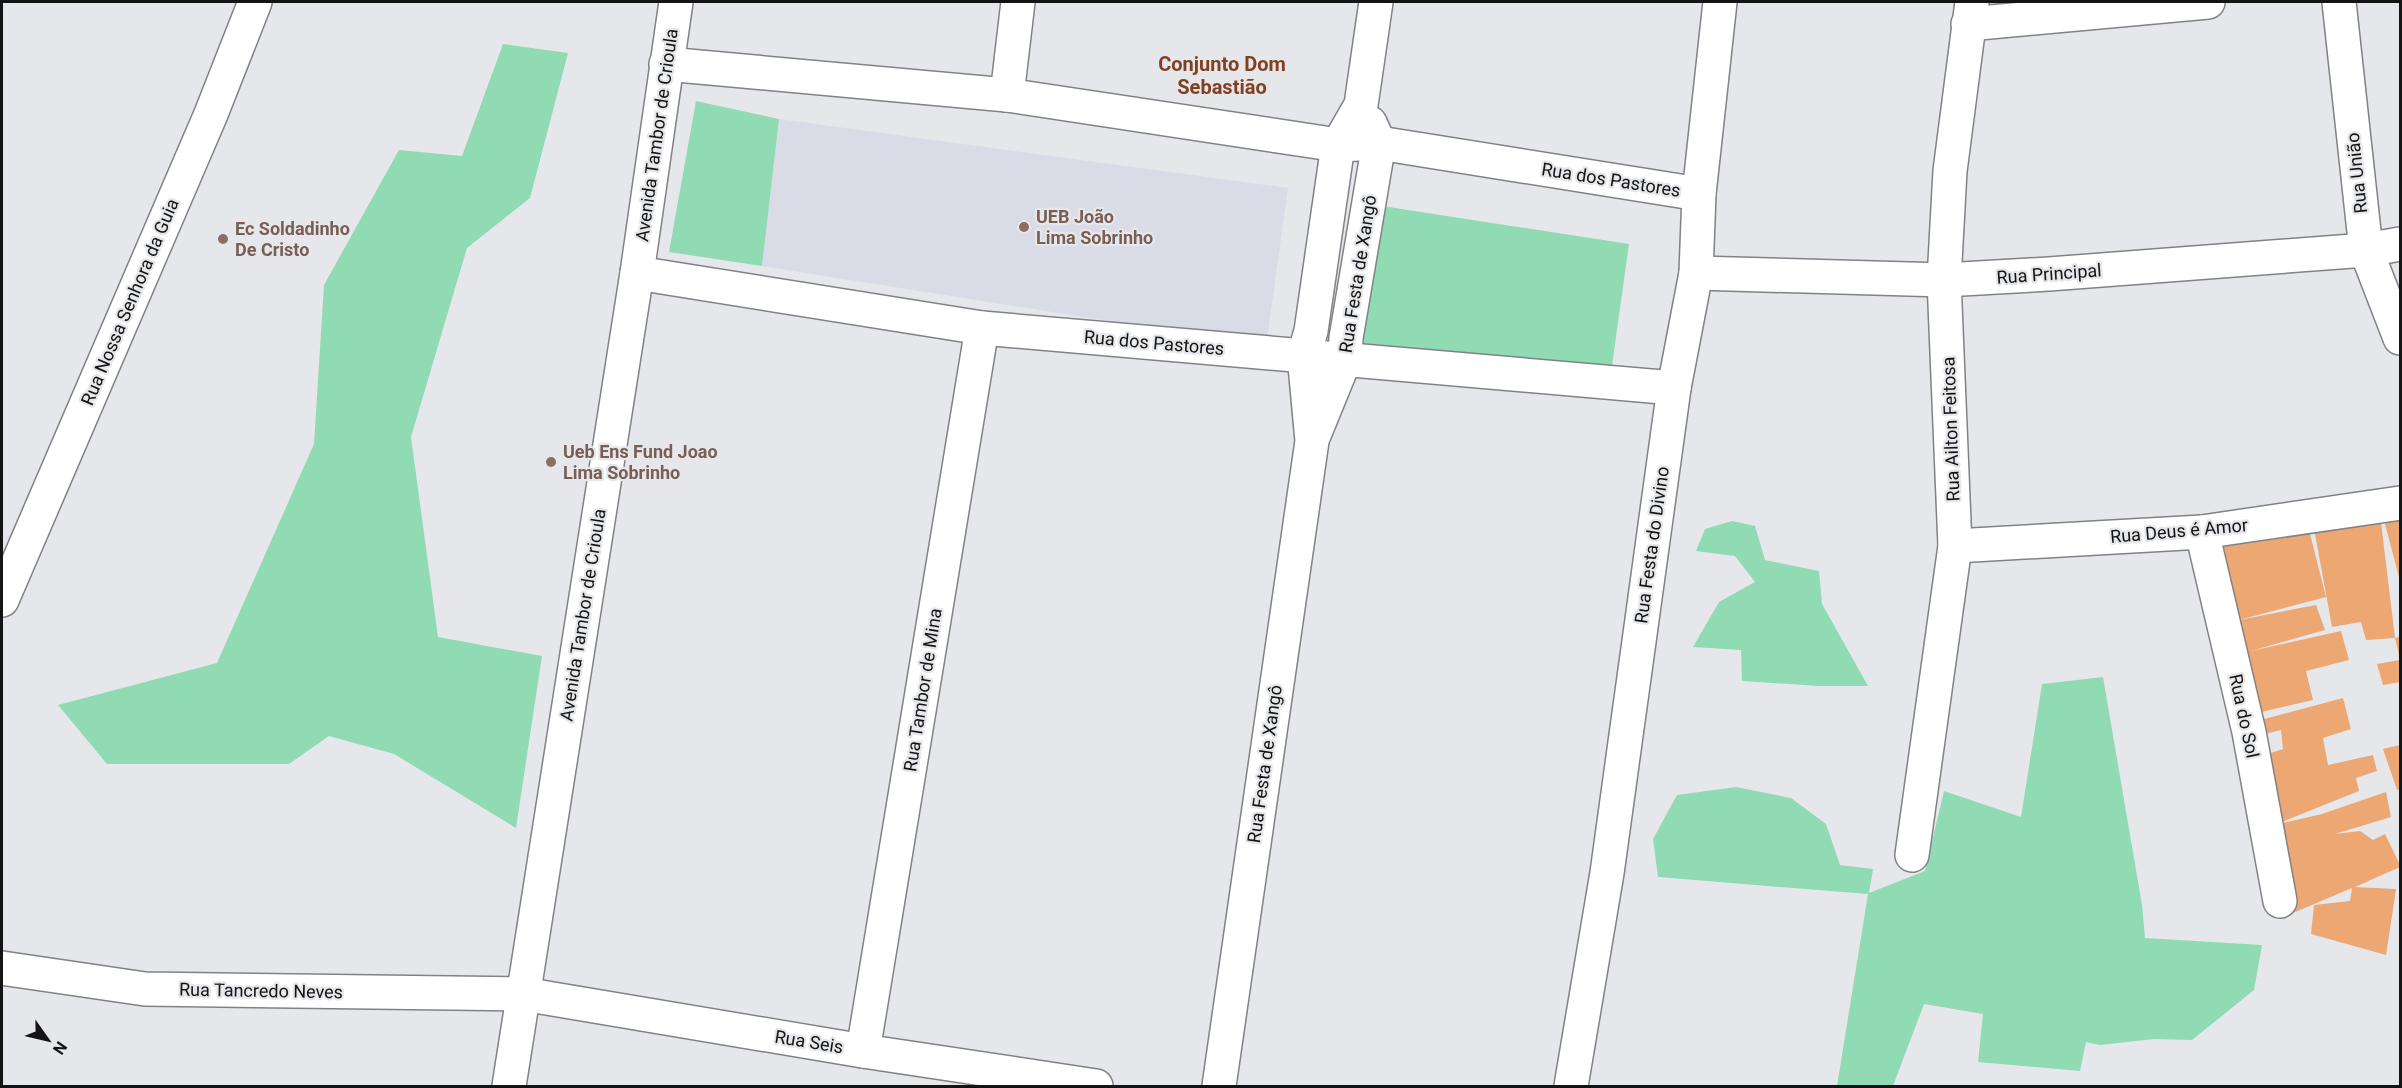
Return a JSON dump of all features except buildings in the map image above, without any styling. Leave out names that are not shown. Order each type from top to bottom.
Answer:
[{"type":"street","name":"Rua Nossa Senhora da Guia","points":[[2,600],[211,114],[255,2]]},
{"type":"street","name":"Avenida Tambor de Crioula","points":[[509,1086],[637,273],[676,2]]},
{"type":"street","points":[[1007,95],[1018,2]]},
{"type":"street","name":"Rua Festa de Xangô","points":[[1219,1086],[1312,441],[1304,355],[1311,331],[1338,145],[1361,105],[1376,2]]},
{"type":"street","name":"Rua Festa do Divino","points":[[1571,1086],[1607,873],[1674,388],[1696,273],[1700,194],[1720,2]]},
{"type":"street","points":[[1970,13],[2208,2]]},
{"type":"street","name":"Rua União","points":[[2339,2],[2366,250],[2400,338]]},
{"type":"street","name":"Rua Ailton Feitosa","points":[[1912,855],[1955,546],[1944,280],[1950,171],[1970,13]]},
{"type":"street","name":"Rua dos Pastores","points":[[666,64],[1007,95],[1338,145],[1379,143],[1700,194]]},
{"type":"street","points":[[1361,105],[1379,143]]},
{"type":"street","name":"Rua Festa de Xangô","points":[[1312,441],[1345,359],[1346,338],[1379,143]]},
{"type":"street","name":"Rua Principal","points":[[1696,273],[1944,280],[2071,273],[2366,250],[2400,244]]},
{"type":"street","name":"Rua dos Pastores","points":[[637,273],[982,328],[1674,388]]},
{"type":"street","name":"Rua Tambor de Mina","points":[[863,1051],[982,328]]},
{"type":"street","name":"Rua Deus é Amor","points":[[1955,546],[2202,531],[2400,502]]},
{"type":"street","name":"Rua do Sol","points":[[2202,531],[2249,732],[2280,901]]},
{"type":"street","name":"Rua Tancredo Neves","points":[[2,968],[145,989],[523,994]]},
{"type":"street","name":"Rua Seis","points":[[523,994],[863,1051],[1096,1086]]},
{"type":"shaded area","name":"UEB João Lima Sobrinho","points":[[779,119],[1288,188],[1266,346],[762,266]]},
{"type":"green space","points":[[503,44],[568,53],[530,198],[467,248],[411,437],[438,637],[542,656],[516,828],[394,754],[329,736],[289,764],[107,764],[58,705],[217,663],[314,444],[324,285],[399,150],[462,156]]},
{"type":"green space","points":[[696,101],[779,119],[762,266],[669,252]]},
{"type":"green space","points":[[1382,206],[1629,244],[1609,387],[1352,350]]},
{"type":"green space","points":[[1732,521],[1755,526],[1765,560],[1819,571],[1822,604],[1868,686],[1819,686],[1742,681],[1741,650],[1693,647],[1719,602],[1755,582],[1735,556],[1696,551],[1705,529]]},
{"type":"green space","points":[[2103,677],[2142,905],[2145,938],[2262,945],[2254,990],[2192,1040],[2154,1039],[2100,1045],[2086,1042],[2080,1071],[1978,1062],[1983,1014],[1924,1004],[1893,1086],[1837,1086],[1868,894],[1658,877],[1653,839],[1677,795],[1736,787],[1791,798],[1826,824],[1840,865],[1873,869],[1869,893],[1925,871],[1944,791],[2021,817],[2042,684]]},
{"type":"place","name":"UEB João Lima Sobrinho","points":[[1024,227]]},
{"type":"place","name":"Ec Soldadinho De Cristo","points":[[223,239]]},
{"type":"place","name":"Ueb Ens Fund Joao Lima Sobrinho","points":[[551,462]]},
{"type":"district","name":"Conjunto Dom Sebastião","points":[[1222,76]]}]
